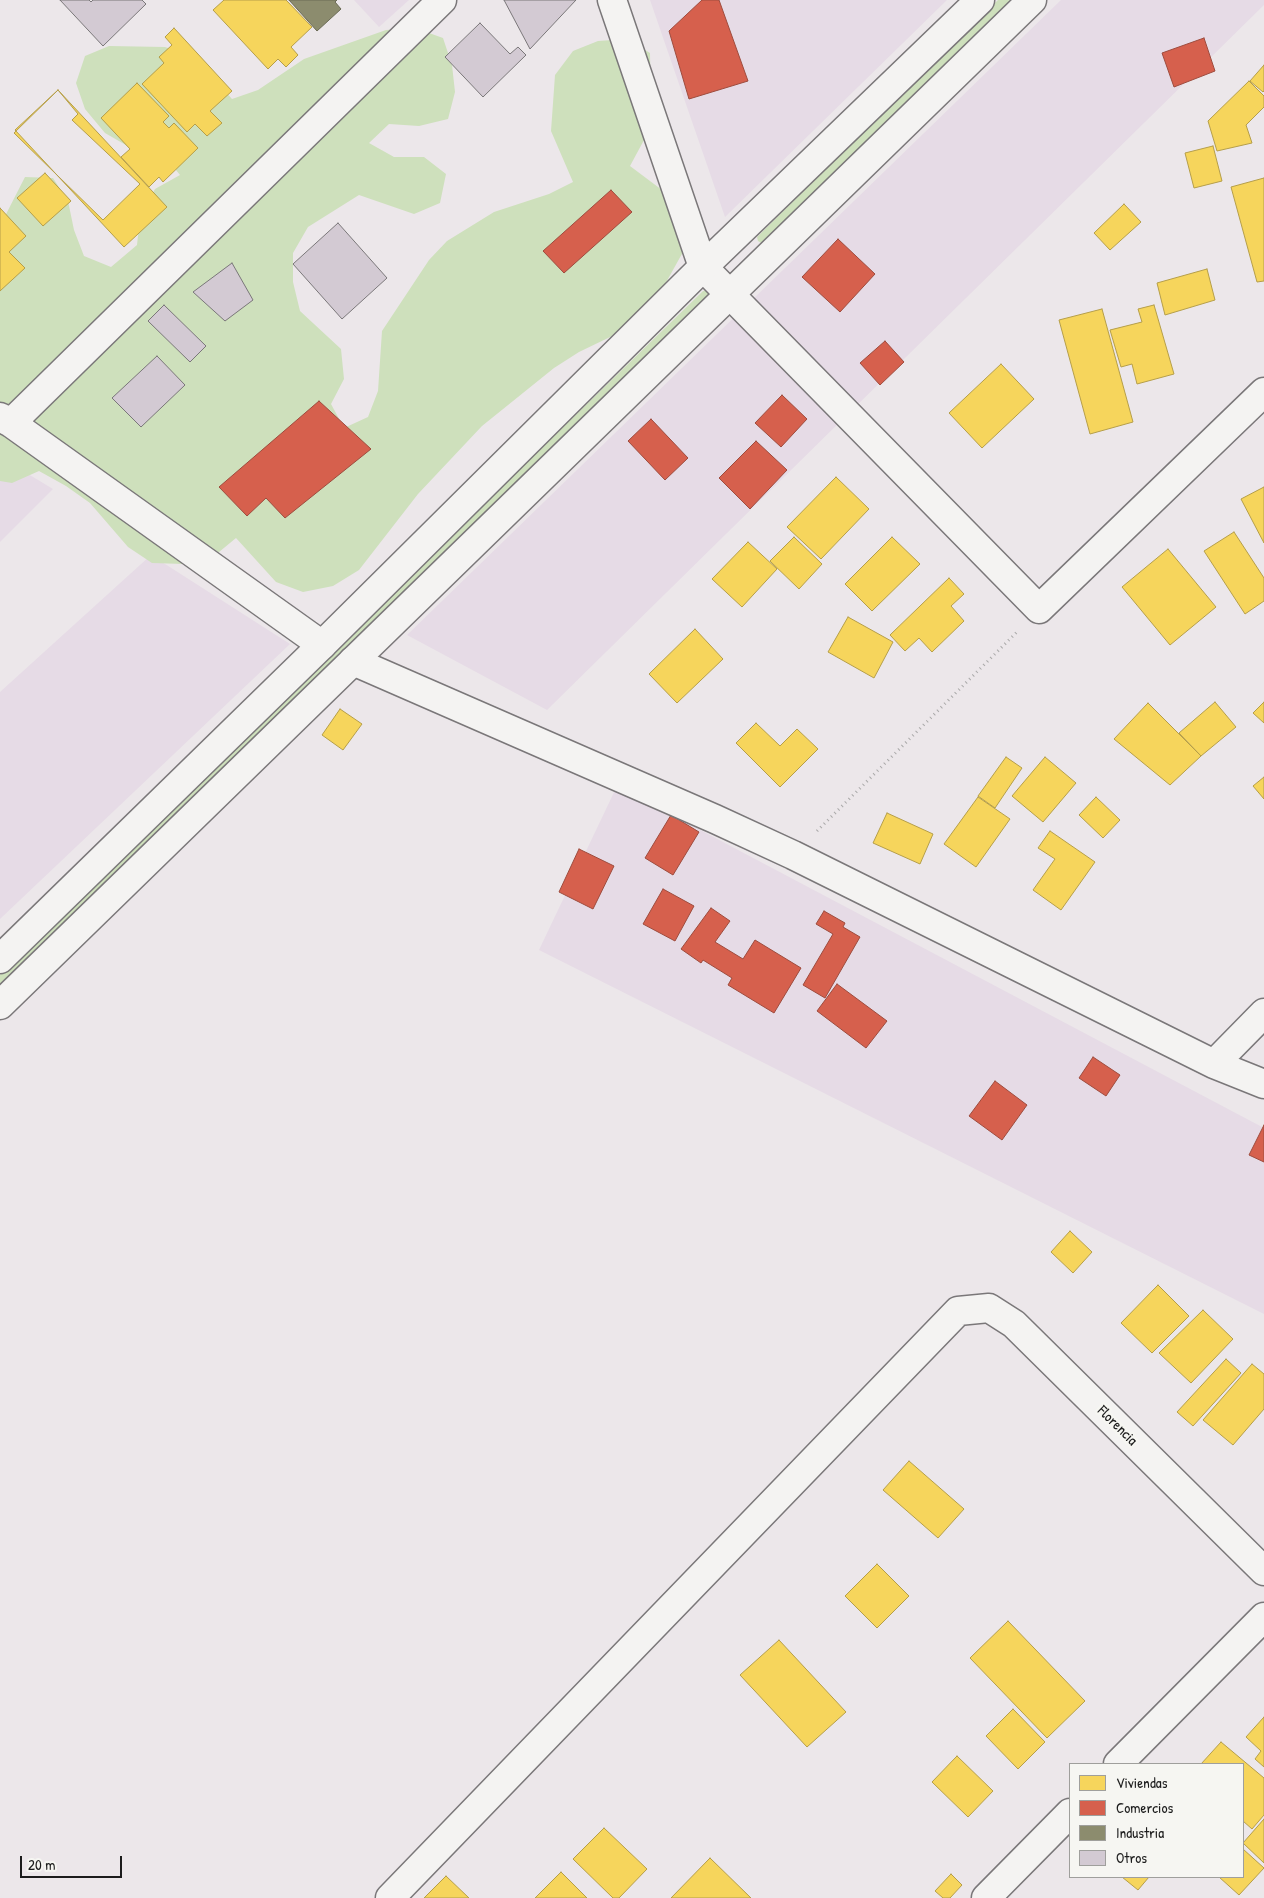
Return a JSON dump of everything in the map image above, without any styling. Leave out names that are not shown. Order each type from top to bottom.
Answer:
[{"type":"street","points":[[322,645],[6,420],[442,0]]},
{"type":"street","points":[[612,0],[703,267],[1039,609],[1264,392]]},
{"type":"street","points":[[0,959],[322,645],[703,267],[980,0]]},
{"type":"street","points":[[0,1005],[1032,0]]},
{"type":"street","points":[[353,661],[793,855],[1214,1064],[1264,1084]]},
{"type":"street","points":[[1214,1064],[1264,1013]]},
{"type":"street","name":"Florencia","points":[[390,1898],[958,1311],[989,1308],[1014,1324],[1264,1572]]},
{"type":"street","points":[[1119,1763],[1264,1617]]},
{"type":"street","points":[[986,1898],[1069,1814]]},
{"type":"path","points":[[793,855],[1039,609]]},
{"type":"shaded area","points":[[354,0],[409,0],[379,27]]},
{"type":"shaded area","points":[[650,0],[947,0],[725,217]]},
{"type":"shaded area","points":[[1061,0],[1264,0],[1264,5],[547,710],[407,635]]},
{"type":"shaded area","points":[[0,457],[53,489],[0,542]]},
{"type":"shaded area","points":[[151,555],[290,644],[0,919],[0,692]]},
{"type":"shaded area","points":[[617,786],[1264,1128],[1264,1314],[539,950]]},
{"type":"green space","points":[[998,0],[1012,0],[763,244],[758,241],[757,237]]},
{"type":"green space","points":[[415,28],[443,38],[452,65],[455,92],[448,119],[419,126],[389,124],[369,143],[394,157],[424,157],[446,174],[440,203],[414,214],[359,195],[308,227],[293,253],[293,282],[300,311],[341,349],[344,379],[331,404],[344,428],[368,417],[378,391],[382,331],[429,260],[447,241],[494,212],[549,194],[573,182],[551,131],[555,75],[573,51],[598,41],[627,39],[650,53],[651,111],[644,140],[630,166],[674,199],[684,224],[683,252],[654,304],[633,326],[579,352],[554,368],[482,426],[418,494],[359,570],[333,586],[303,592],[276,582],[236,538],[213,557],[184,564],[152,563],[128,547],[90,503],[66,486],[39,471],[12,483],[0,481],[0,226],[25,177],[53,178],[68,201],[74,230],[84,256],[111,267],[137,245],[140,217],[155,189],[180,175],[162,153],[131,148],[105,133],[85,109],[76,83],[85,56],[109,46],[165,47],[195,57],[232,99],[258,90],[304,59],[386,30]]},
{"type":"green space","points":[[707,290],[710,296],[0,989],[0,975],[703,291]]},
{"type":"building: Viviendas","points":[[224,0],[286,0],[312,27],[291,47],[298,55],[286,67],[278,59],[268,69],[213,10]]},
{"type":"building: Viviendas","points":[[174,28],[232,91],[210,111],[222,123],[207,136],[195,124],[187,132],[142,84],[164,63],[159,57],[172,45],[165,37]]},
{"type":"building: Viviendas","points":[[1264,65],[1264,91],[1263,92],[1250,81]]},
{"type":"building: Viviendas","points":[[1249,81],[1264,96],[1264,107],[1246,125],[1252,143],[1217,151],[1208,121]]},
{"type":"building: Viviendas","points":[[137,83],[169,116],[163,122],[169,128],[174,123],[198,148],[163,182],[159,177],[149,187],[121,157],[130,149],[101,118]]},
{"type":"building: Viviendas","points":[[58,90],[167,207],[124,247],[15,130]]},
{"type":"building: Viviendas","points":[[58,90],[78,114],[72,120],[140,184],[103,220],[14,133]]},
{"type":"building: Viviendas","points":[[1213,146],[1222,181],[1194,188],[1185,153]]},
{"type":"building: Viviendas","points":[[45,173],[71,201],[43,226],[17,198]]},
{"type":"building: Viviendas","points":[[1264,178],[1264,281],[1257,282],[1231,187]]},
{"type":"building: Viviendas","points":[[1124,204],[1141,222],[1110,250],[1094,233]]},
{"type":"building: Viviendas","points":[[0,208],[26,236],[9,252],[25,268],[0,291]]},
{"type":"building: Viviendas","points":[[1207,269],[1215,300],[1165,315],[1157,283]]},
{"type":"building: Viviendas","points":[[1154,305],[1174,374],[1137,384],[1132,364],[1121,367],[1110,330],[1142,322],[1138,309]]},
{"type":"building: Viviendas","points":[[1102,309],[1133,422],[1090,434],[1059,320]]},
{"type":"building: Viviendas","points":[[1001,364],[1034,399],[982,448],[949,413]]},
{"type":"building: Viviendas","points":[[836,477],[869,509],[821,559],[787,527]]},
{"type":"building: Viviendas","points":[[1264,487],[1264,543],[1241,499]]},
{"type":"building: Viviendas","points":[[1234,532],[1264,578],[1264,601],[1245,614],[1204,551]]},
{"type":"building: Viviendas","points":[[794,537],[822,564],[799,589],[770,561]]},
{"type":"building: Viviendas","points":[[892,537],[920,564],[872,611],[845,584]]},
{"type":"building: Viviendas","points":[[748,542],[777,569],[742,607],[712,579]]},
{"type":"building: Viviendas","points":[[1168,549],[1216,607],[1170,645],[1122,587]]},
{"type":"building: Viviendas","points":[[949,578],[964,594],[951,606],[964,621],[932,652],[919,638],[905,651],[890,635]]},
{"type":"building: Viviendas","points":[[848,617],[893,642],[874,678],[828,652]]},
{"type":"building: Viviendas","points":[[695,629],[723,659],[677,703],[649,674]]},
{"type":"building: Viviendas","points":[[1215,702],[1236,727],[1201,756],[1179,733]]},
{"type":"building: Viviendas","points":[[1264,702],[1264,723],[1253,713]]},
{"type":"building: Viviendas","points":[[1148,703],[1201,756],[1170,785],[1114,739]]},
{"type":"building: Viviendas","points":[[340,709],[362,724],[343,750],[322,735]]},
{"type":"building: Viviendas","points":[[756,723],[780,746],[797,729],[818,749],[780,787],[736,743]]},
{"type":"building: Viviendas","points":[[1006,757],[1022,768],[995,808],[978,796]]},
{"type":"building: Viviendas","points":[[1045,757],[1076,783],[1043,822],[1012,796]]},
{"type":"building: Viviendas","points":[[1264,777],[1264,799],[1253,786]]},
{"type":"building: Viviendas","points":[[978,797],[1010,819],[976,867],[944,844]]},
{"type":"building: Viviendas","points":[[1096,797],[1120,820],[1103,838],[1079,815]]},
{"type":"building: Viviendas","points":[[887,813],[933,834],[920,864],[873,843]]},
{"type":"building: Viviendas","points":[[1050,831],[1095,862],[1061,910],[1033,890],[1055,859],[1038,848]]},
{"type":"building: Viviendas","points":[[1070,1231],[1092,1252],[1073,1273],[1051,1252]]},
{"type":"building: Viviendas","points":[[1158,1285],[1189,1316],[1152,1353],[1121,1323]]},
{"type":"building: Viviendas","points":[[1203,1310],[1233,1339],[1191,1383],[1159,1353]]},
{"type":"building: Viviendas","points":[[1226,1359],[1241,1373],[1193,1426],[1177,1412]]},
{"type":"building: Viviendas","points":[[1252,1364],[1264,1374],[1264,1409],[1233,1445],[1203,1420]]},
{"type":"building: Viviendas","points":[[909,1461],[964,1509],[938,1538],[883,1490]]},
{"type":"building: Viviendas","points":[[877,1564],[909,1596],[877,1628],[845,1596]]},
{"type":"building: Viviendas","points":[[1008,1621],[1085,1701],[1047,1738],[970,1658]]},
{"type":"building: Viviendas","points":[[779,1640],[846,1712],[807,1747],[740,1675]]},
{"type":"building: Viviendas","points":[[1013,1709],[1045,1742],[1018,1769],[986,1736]]},
{"type":"building: Viviendas","points":[[1264,1717],[1264,1767],[1255,1759],[1261,1751],[1246,1737]]},
{"type":"building: Viviendas","points":[[1221,1742],[1264,1778],[1264,1815],[1252,1829],[1244,1822],[1244,1763],[1202,1763]]},
{"type":"building: Viviendas","points":[[957,1756],[993,1791],[968,1817],[932,1782]]},
{"type":"building: Viviendas","points":[[1264,1819],[1264,1863],[1244,1842]]},
{"type":"building: Viviendas","points":[[604,1828],[647,1869],[619,1898],[613,1898],[573,1859]]},
{"type":"building: Viviendas","points":[[1244,1850],[1264,1868],[1239,1895],[1220,1878],[1244,1878]]},
{"type":"building: Viviendas","points":[[710,1858],[751,1898],[671,1898]]},
{"type":"building: Viviendas","points":[[561,1872],[587,1898],[535,1898]]},
{"type":"building: Viviendas","points":[[951,1874],[962,1885],[950,1898],[943,1898],[935,1891]]},
{"type":"building: Viviendas","points":[[446,1876],[469,1898],[424,1898]]},
{"type":"building: Viviendas","points":[[1123,1878],[1148,1878],[1138,1890]]},
{"type":"building: Comercios","points":[[702,0],[719,0],[748,81],[689,99],[669,31]]},
{"type":"building: Comercios","points":[[1204,38],[1215,71],[1174,87],[1162,53]]},
{"type":"building: Comercios","points":[[611,190],[632,212],[564,273],[543,251]]},
{"type":"building: Comercios","points":[[838,239],[875,274],[840,312],[802,277]]},
{"type":"building: Comercios","points":[[885,341],[904,362],[880,385],[860,363]]},
{"type":"building: Comercios","points":[[782,395],[807,419],[781,447],[755,423]]},
{"type":"building: Comercios","points":[[319,401],[371,449],[285,518],[266,498],[247,516],[219,487]]},
{"type":"building: Comercios","points":[[651,419],[688,458],[665,480],[628,441]]},
{"type":"building: Comercios","points":[[756,441],[787,470],[750,509],[719,478]]},
{"type":"building: Comercios","points":[[671,815],[699,832],[673,875],[645,858]]},
{"type":"building: Comercios","points":[[579,849],[614,866],[593,909],[559,892]]},
{"type":"building: Comercios","points":[[663,889],[694,906],[675,941],[643,924]]},
{"type":"building: Comercios","points":[[711,908],[730,921],[715,942],[743,959],[755,940],[801,968],[774,1013],[728,985],[732,978],[703,960],[701,963],[681,949]]},
{"type":"building: Comercios","points":[[824,911],[845,923],[843,927],[860,937],[825,998],[803,985],[833,934],[816,924]]},
{"type":"building: Comercios","points":[[837,984],[887,1021],[866,1048],[817,1011]]},
{"type":"building: Comercios","points":[[1093,1057],[1120,1075],[1106,1096],[1079,1078]]},
{"type":"building: Comercios","points":[[995,1081],[1027,1105],[1002,1140],[969,1116]]},
{"type":"building: Comercios","points":[[1264,1125],[1264,1162],[1249,1155]]},
{"type":"building: Industria","points":[[289,0],[337,0],[335,2],[341,9],[317,31]]},
{"type":"building: Otros","points":[[60,0],[89,0],[91,2],[93,0],[142,0],[146,4],[103,46]]},
{"type":"building: Otros","points":[[504,0],[576,0],[530,49]]},
{"type":"building: Otros","points":[[480,23],[510,54],[518,47],[526,55],[483,97],[445,57]]},
{"type":"building: Otros","points":[[338,223],[387,278],[342,319],[293,264]]},
{"type":"building: Otros","points":[[232,263],[253,300],[225,321],[193,292]]},
{"type":"building: Otros","points":[[164,305],[206,346],[190,362],[148,321]]},
{"type":"building: Otros","points":[[157,356],[185,385],[141,427],[112,398]]}]
